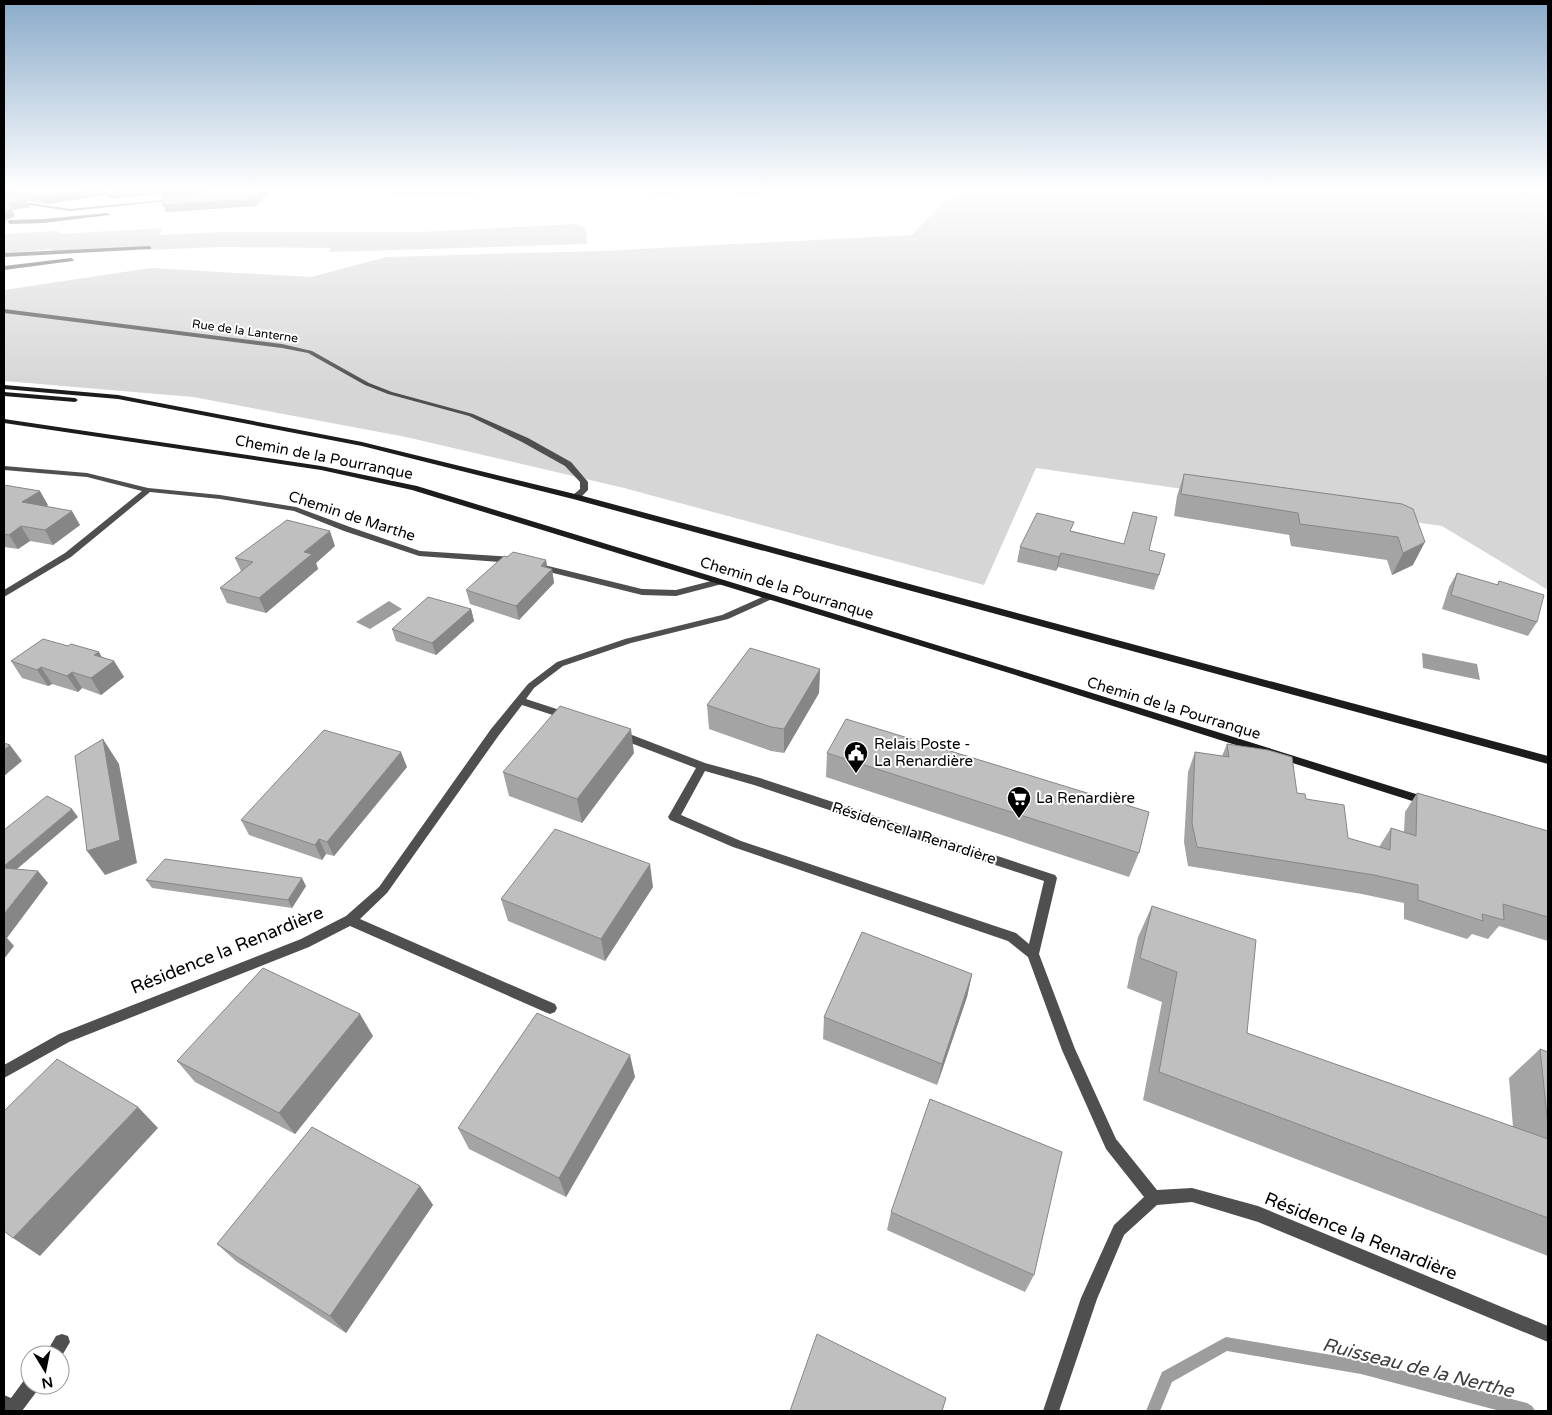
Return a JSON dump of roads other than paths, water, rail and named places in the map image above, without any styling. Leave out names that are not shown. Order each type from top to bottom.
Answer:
[{"type":"main road","points":[[4,387],[118,397],[362,444],[576,497],[1548,760]]},
{"type":"main road","points":[[4,394],[183,409]]},
{"type":"main road","name":"Chemin de la Pourranque","points":[[4,421],[321,468],[414,488],[1438,805]]},
{"type":"street","points":[[4,255],[24,254]]},
{"type":"street","points":[[4,268],[72,260]]},
{"type":"street","name":"Rue de la Lanterne","points":[[4,311],[282,346],[310,352],[367,384],[390,393],[471,415],[525,440],[568,464],[584,482],[584,490],[576,497]]},
{"type":"street","name":"Chemin de Marthe","points":[[4,468],[86,475],[148,490],[296,509],[347,529],[419,553],[524,562]]},
{"type":"street","points":[[4,594],[68,555],[148,490]]},
{"type":"street","points":[[533,565],[642,592],[676,593],[719,582]]},
{"type":"street","name":"Résidence la Renardière","points":[[4,1072],[64,1038],[305,943],[350,920],[383,890],[531,686],[560,664],[628,641],[725,616],[769,597]]},
{"type":"street","points":[[520,701],[579,720]]},
{"type":"street","name":"Résidence la Renardière","points":[[610,730],[702,766],[756,780],[1051,878],[1033,954]]},
{"type":"street","points":[[702,766],[674,817],[737,844],[1012,937],[1033,954],[1069,1050],[1111,1144],[1154,1198],[1120,1230],[1089,1298],[1051,1411]]},
{"type":"street","points":[[350,920],[550,1008]]},
{"type":"street","name":"Résidence la Renardière","points":[[1154,1198],[1192,1195],[1258,1214],[1548,1334]]},
{"type":"street","points":[[4,1403],[13,1409],[24,1395]]},
{"type":"waterway","name":"Ruisseau de la Nerthe","points":[[1153,1411],[1167,1377],[1226,1344],[1361,1367],[1527,1411]]},
{"type":"place","name":"Relais Poste - La Renardière","points":[[856,774]]},
{"type":"place","name":"La Renardière","points":[[1019,819]]}]
